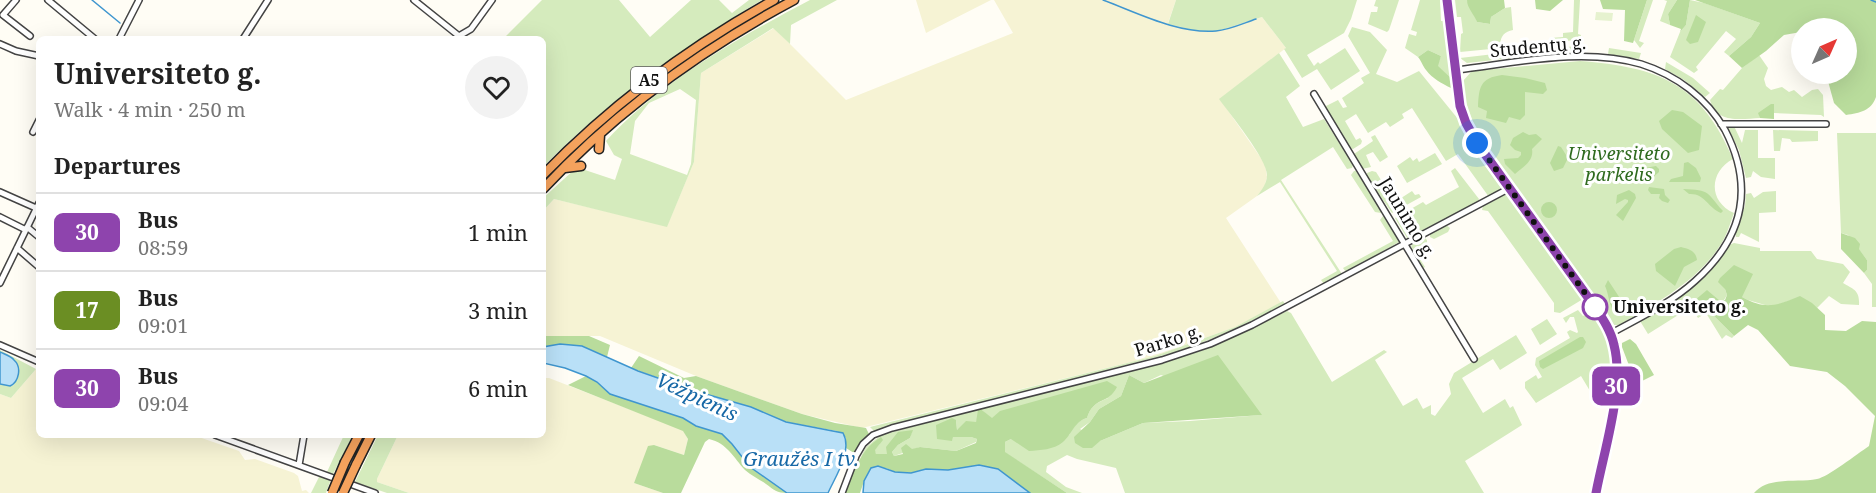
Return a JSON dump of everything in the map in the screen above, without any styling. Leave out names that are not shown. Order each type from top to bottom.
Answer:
[{"type":"highway","name":"A5","points":[[546,172],[594,125],[646,82],[696,47],[774,0]]},
{"type":"highway","name":"A5","points":[[546,186],[644,97],[692,62],[795,0]]},
{"type":"highway","points":[[599,149],[600,135]]},
{"type":"highway","points":[[564,168],[581,166]]},
{"type":"highway","points":[[332,493],[357,438]]},
{"type":"highway","points":[[343,493],[370,438]]},
{"type":"main road","points":[[1447,0],[1460,106],[1466,123],[1477,143],[1595,307],[1611,334],[1616,355],[1616,385],[1596,493]]},
{"type":"main road","points":[[1452,0],[1452,27]]},
{"type":"street","points":[[16,0],[3,15],[30,36]]},
{"type":"street","points":[[48,0],[91,36]]},
{"type":"street","points":[[121,36],[139,0]]},
{"type":"street","points":[[245,36],[268,0]]},
{"type":"street","points":[[414,0],[457,36]]},
{"type":"street","points":[[460,36],[471,29],[492,0]]},
{"type":"street","points":[[0,45],[36,55]]},
{"type":"street","name":"Studentų g.","points":[[1456,70],[1565,57],[1594,57],[1640,64],[1660,71],[1679,82],[1704,102],[1721,124],[1739,164],[1743,191],[1739,215],[1729,237],[1716,257],[1694,282],[1664,303],[1611,334]]},
{"type":"street","name":"Jaunimo g.","points":[[1314,94],[1474,359]]},
{"type":"street","points":[[1721,124],[1826,123]]},
{"type":"street","points":[[33,132],[36,126]]},
{"type":"street","name":"Parko g.","points":[[842,493],[859,449],[873,435],[892,428],[1162,360],[1193,350],[1252,326],[1510,188]]},
{"type":"street","points":[[0,192],[36,205]]},
{"type":"street","points":[[0,283],[36,210]]},
{"type":"street","points":[[0,217],[27,228],[36,235]]},
{"type":"street","points":[[17,248],[36,264]]},
{"type":"street","points":[[0,345],[36,361]]},
{"type":"street","points":[[223,438],[375,493]]},
{"type":"street","points":[[299,465],[304,438]]},
{"type":"shaded area","points":[[916,0],[991,0],[926,33]]},
{"type":"shaded area","points":[[994,0],[1176,0],[1168,23],[1218,31],[1262,17],[1286,48],[1220,99],[1265,164],[1267,177],[1264,188],[1257,196],[1226,218],[1281,303],[1235,327],[1155,356],[862,428],[802,414],[696,376],[600,336],[546,336],[546,208],[554,199],[667,226],[694,162],[701,73],[774,28],[846,100],[1013,33]]},
{"type":"shaded area","points":[[36,369],[36,438],[202,438],[239,451],[245,460],[255,459],[294,473],[298,476],[302,491],[306,490],[309,493],[0,493],[0,394],[11,398]]},
{"type":"shaded area","points":[[546,378],[683,430],[688,439],[684,455],[654,445],[634,483],[663,493],[409,493],[377,482],[397,438],[546,438]]},
{"type":"green space","points":[[542,0],[619,0],[650,37],[691,0],[719,0],[732,13],[749,0],[762,0],[647,76],[594,119],[546,164],[546,36],[506,36]]},
{"type":"green space","points":[[782,0],[788,0],[672,72],[634,100],[546,181],[546,178],[586,139],[631,99],[705,46]]},
{"type":"green space","points":[[810,0],[837,0],[791,25],[790,44],[773,28],[701,73],[694,162],[667,227],[554,199],[546,208],[546,195],[575,169],[615,180],[622,159],[614,155],[606,141],[627,120],[676,80],[729,45]],"holes":[[[680,89],[696,100],[691,164],[687,175],[630,154],[635,121],[649,103]]]},
{"type":"green space","points":[[1176,0],[1357,0],[1344,33],[1307,55],[1314,66],[1345,48],[1360,71],[1331,90],[1317,69],[1302,78],[1284,49],[1286,48],[1262,17],[1218,31],[1198,31],[1168,24]]},
{"type":"green space","points":[[1376,0],[1399,0],[1387,32],[1368,24],[1371,12],[1377,12],[1378,7],[1374,6]]},
{"type":"green space","points":[[1420,0],[1440,0],[1441,21],[1445,21],[1451,52],[1447,53],[1451,60],[1451,78],[1437,66],[1441,56],[1428,50],[1418,57],[1405,48],[1409,34],[1416,36],[1417,32],[1411,30]]},
{"type":"green space","points":[[1455,0],[1467,0],[1477,22],[1490,24],[1491,17],[1511,7],[1513,30],[1502,36],[1501,48],[1460,52],[1461,34],[1463,33],[1461,17],[1457,17]]},
{"type":"green space","points":[[1467,0],[1504,0],[1505,8],[1491,17],[1490,24],[1477,22]]},
{"type":"green space","points":[[1535,0],[1563,0],[1550,11],[1536,9]]},
{"type":"green space","points":[[1574,0],[1580,0],[1578,34],[1581,35],[1580,40],[1549,42],[1550,38],[1563,37],[1563,33],[1573,32]]},
{"type":"green space","points":[[1600,0],[1647,0],[1633,43],[1624,41],[1625,10],[1603,9]]},
{"type":"green space","points":[[1647,0],[1653,0],[1639,41],[1644,43],[1640,48],[1634,40]]},
{"type":"green space","points":[[1664,0],[1677,0],[1668,14],[1670,25],[1660,21],[1667,1]]},
{"type":"green space","points":[[1677,0],[1690,0],[1686,25],[1680,32],[1681,29],[1670,25],[1668,14]]},
{"type":"green space","points":[[1690,0],[1760,23],[1751,37],[1729,56],[1724,52],[1736,39],[1726,31],[1696,67],[1698,70],[1694,73],[1670,57],[1680,32],[1686,25]]},
{"type":"green space","points":[[1695,0],[1876,0],[1876,97],[1874,102],[1864,110],[1846,115],[1834,103],[1829,84],[1857,84],[1857,18],[1791,18],[1791,34],[1784,35],[1742,68],[1729,56],[1751,37],[1760,23]]},
{"type":"green space","points":[[1596,12],[1613,13],[1612,21],[1595,20]]},
{"type":"green space","points":[[1696,15],[1706,22],[1698,42],[1690,44],[1686,40]]},
{"type":"green space","points":[[1352,27],[1370,32],[1387,50],[1376,74],[1397,82],[1419,71],[1458,119],[1467,140],[1501,187],[1499,191],[1489,197],[1458,154],[1446,161],[1412,108],[1402,114],[1404,118],[1390,127],[1386,122],[1368,133],[1356,114],[1345,121],[1356,140],[1360,138],[1362,141],[1353,149],[1349,148],[1324,107],[1338,100],[1343,108],[1347,107],[1342,98],[1364,83],[1361,78],[1370,73],[1348,36]]},
{"type":"green space","points":[[1581,46],[1581,53],[1549,54],[1549,48]]},
{"type":"green space","points":[[1609,48],[1641,53],[1639,59],[1608,54]]},
{"type":"green space","points":[[1428,50],[1441,56],[1438,66],[1451,78],[1451,88],[1434,78],[1424,67],[1418,57]]},
{"type":"green space","points":[[1520,51],[1521,57],[1467,63],[1460,58]]},
{"type":"green space","points":[[1279,53],[1300,86],[1286,97],[1303,127],[1324,119],[1353,165],[1352,168],[1347,169],[1333,147],[1281,180],[1342,274],[1324,284],[1321,280],[1337,271],[1280,182],[1257,196],[1266,181],[1265,168],[1247,137],[1219,99]]},
{"type":"green space","points":[[1759,55],[1768,68],[1764,79],[1766,86],[1771,90],[1782,87],[1789,92],[1794,90],[1802,97],[1818,89],[1823,95],[1824,117],[1774,113],[1774,104],[1759,113],[1760,118],[1730,118],[1718,113],[1710,100],[1720,89],[1723,90],[1742,68]]},
{"type":"green space","name":"Universiteto parkelis","points":[[1580,61],[1632,68],[1674,84],[1691,96],[1707,112],[1733,159],[1719,171],[1716,179],[1716,194],[1726,208],[1734,213],[1724,239],[1714,254],[1678,289],[1619,325],[1614,325],[1610,321],[1479,137],[1468,110],[1462,82],[1472,71]]},
{"type":"green space","points":[[1666,62],[1693,78],[1710,93],[1705,97],[1684,80],[1665,69]]},
{"type":"green space","points":[[1502,75],[1545,83],[1547,90],[1543,94],[1525,92],[1525,115],[1520,120],[1509,117],[1506,123],[1486,118],[1487,111],[1478,107],[1480,89],[1485,81]]},
{"type":"green space","points":[[1774,104],[1774,119],[1760,118],[1758,113]]},
{"type":"green space","points":[[1672,110],[1683,112],[1702,126],[1699,150],[1688,153],[1662,129],[1659,121]]},
{"type":"green space","points":[[1730,126],[1734,126],[1742,143],[1745,130],[1758,130],[1758,158],[1775,158],[1775,179],[1761,177],[1753,171],[1751,177],[1746,178],[1739,150],[1729,130]]},
{"type":"green space","points":[[1773,130],[1818,131],[1818,141],[1792,142],[1790,139],[1782,138],[1780,151],[1774,151]]},
{"type":"green space","points":[[1523,132],[1529,135],[1536,134],[1542,139],[1532,149],[1528,163],[1515,174],[1505,164],[1504,159],[1518,158],[1521,155],[1521,152],[1510,145],[1513,138]]},
{"type":"green space","points":[[1837,133],[1876,133],[1876,307],[1872,307],[1872,284],[1864,273],[1867,270],[1867,260],[1848,235],[1841,233]]},
{"type":"green space","points":[[1375,135],[1388,157],[1380,162],[1373,152],[1366,155],[1371,167],[1362,169],[1354,154],[1373,141],[1371,137]]},
{"type":"green space","points":[[1558,146],[1568,158],[1563,168],[1554,171],[1550,163]]},
{"type":"green space","points":[[1435,153],[1442,164],[1407,183],[1397,166],[1410,157],[1413,161],[1417,158],[1419,162]]},
{"type":"green space","points":[[1688,162],[1696,168],[1701,178],[1700,182],[1669,182],[1671,179],[1683,176],[1684,163]]},
{"type":"green space","points":[[1656,166],[1659,172],[1649,181],[1633,182],[1633,176],[1647,178],[1643,171],[1645,168]]},
{"type":"green space","points":[[1455,168],[1479,199],[1478,202],[1407,238],[1395,218],[1423,202],[1426,205],[1459,187],[1451,171]]},
{"type":"green space","points":[[1354,171],[1382,211],[1381,213],[1375,212],[1351,175]]},
{"type":"green space","points":[[1376,172],[1395,202],[1412,191],[1421,197],[1392,213],[1367,177],[1367,173]]},
{"type":"green space","points":[[1649,187],[1664,189],[1665,195],[1670,200],[1668,203],[1659,198],[1660,194],[1651,194]]},
{"type":"green space","points":[[1683,189],[1707,193],[1723,211],[1721,213],[1717,211],[1703,198],[1689,194]]},
{"type":"green space","points":[[1629,190],[1635,194],[1636,198],[1623,221],[1616,215],[1628,200],[1625,199],[1616,204],[1617,195]]},
{"type":"green space","points":[[1776,191],[1776,212],[1759,213],[1759,242],[1741,233],[1739,237],[1736,237],[1735,233],[1745,206],[1746,194],[1751,193],[1754,198],[1763,192]]},
{"type":"green space","points":[[1507,194],[1583,299],[1560,313],[1554,312],[1554,303],[1488,211],[1482,210],[1483,206]]},
{"type":"green space","points":[[1546,202],[1552,202],[1557,210],[1555,216],[1546,218],[1541,213],[1541,207]]},
{"type":"green space","points":[[1383,216],[1386,217],[1399,242],[1346,272],[1343,268],[1393,241],[1380,220]]},
{"type":"green space","points":[[1446,225],[1450,228],[1448,232],[1434,239],[1430,237],[1430,234]]},
{"type":"green space","points":[[1841,233],[1855,238],[1860,244],[1859,249],[1867,260],[1867,270],[1864,273],[1841,249]]},
{"type":"green space","points":[[1424,237],[1427,243],[1414,250],[1425,267],[1423,268],[1411,246]]},
{"type":"green space","points":[[1734,243],[1760,248],[1760,251],[1811,251],[1817,259],[1843,264],[1850,272],[1843,283],[1857,293],[1859,305],[1841,304],[1829,296],[1817,308],[1800,297],[1772,307],[1748,300],[1725,289],[1727,295],[1724,300],[1720,301],[1710,312],[1734,336],[1732,338],[1726,335],[1722,339],[1706,313],[1698,318],[1691,307],[1648,334],[1640,321],[1689,289],[1711,269],[1729,245]]},
{"type":"green space","points":[[1681,247],[1694,252],[1697,260],[1684,267],[1675,286],[1656,271],[1655,264],[1674,249]]},
{"type":"green space","points":[[1734,265],[1753,274],[1742,297],[1750,301],[1771,305],[1800,296],[1825,315],[1825,330],[1846,331],[1862,321],[1876,322],[1876,493],[1754,493],[1767,484],[1817,479],[1835,470],[1869,446],[1875,416],[1845,386],[1827,372],[1790,366],[1758,330],[1748,325],[1734,336],[1710,312],[1701,311],[1694,301],[1707,290],[1720,301],[1725,300],[1727,295],[1725,289],[1718,282]]},
{"type":"green space","points":[[1608,280],[1627,309],[1621,315],[1614,311],[1610,303],[1605,286]]},
{"type":"green space","points":[[1283,301],[1285,304],[1245,324],[1176,352],[874,431],[870,427],[1155,356],[1235,327]]},
{"type":"green space","points":[[1578,310],[1583,316],[1587,314],[1597,320],[1609,338],[1613,362],[1610,396],[1593,396],[1581,376],[1536,403],[1525,388],[1525,382],[1536,375],[1538,379],[1542,377],[1535,365],[1536,358],[1570,338],[1567,332],[1570,330],[1578,332],[1574,317],[1570,317],[1566,323],[1563,318]]},
{"type":"green space","points":[[1287,311],[1291,313],[1332,382],[1384,350],[1387,352],[1375,360],[1403,406],[1417,398],[1423,409],[1431,405],[1431,414],[1435,416],[1451,394],[1449,384],[1454,373],[1516,335],[1527,353],[1500,370],[1493,359],[1462,378],[1483,413],[1505,399],[1510,408],[1513,406],[1522,425],[1465,461],[1484,493],[1125,493],[1116,468],[1067,455],[1047,466],[1046,472],[1066,487],[1082,493],[1067,493],[1004,452],[1005,442],[1011,439],[1069,435],[1076,424],[1087,418],[1095,405],[1108,398],[992,419],[982,410],[976,422],[957,430],[956,420],[952,441],[953,437],[971,437],[977,439],[976,442],[956,451],[920,447],[894,456],[892,452],[898,445],[910,438],[912,431],[887,454],[876,454],[874,450],[880,444],[861,457],[854,470],[866,447],[881,435],[1201,351]],"holes":[[[1129,375],[1144,383],[1161,375],[1261,415],[1143,423],[1100,441],[1080,429],[1090,422],[1099,409],[1121,396]]]},
{"type":"green space","points":[[1547,319],[1557,334],[1540,345],[1531,329]]},
{"type":"green space","points":[[546,336],[589,336],[610,345],[607,357],[576,346],[546,347]]},
{"type":"green space","points":[[1583,337],[1586,342],[1583,348],[1543,369],[1540,367],[1539,361]]},
{"type":"green space","points":[[1630,339],[1636,344],[1654,375],[1636,384],[1622,347],[1622,343]]},
{"type":"green space","points":[[0,350],[36,369],[11,398],[0,394],[0,384],[14,385],[11,357]]},
{"type":"green space","points":[[1218,355],[1262,415],[1143,423],[1100,441],[1092,448],[1083,448],[1075,443],[1074,437],[1090,422],[1099,409],[1121,396],[1129,375],[1144,383]]},
{"type":"green space","points":[[639,356],[684,378],[696,376],[802,414],[866,428],[869,434],[854,453],[846,448],[846,438],[837,431],[786,422],[751,407],[695,391],[631,368]]},
{"type":"green space","points":[[586,376],[610,394],[683,418],[696,426],[722,434],[750,467],[787,493],[776,491],[750,474],[725,447],[709,439],[705,442],[681,493],[663,493],[634,483],[648,446],[654,445],[684,455],[688,439],[683,431],[568,385]]},
{"type":"green space","points":[[1107,381],[1117,387],[1113,393],[1093,406],[1087,418],[1079,422],[1059,445],[1029,451],[1011,439],[1005,442],[1005,452],[1067,493],[1030,493],[998,469],[979,465],[948,470],[925,469],[911,473],[895,472],[886,468],[864,481],[860,493],[845,493],[863,454],[881,437],[883,440],[875,450],[876,454],[887,454],[886,447],[898,432],[913,430],[910,438],[898,445],[892,452],[894,456],[903,454],[901,448],[906,444],[912,449],[920,447],[956,451],[976,443],[977,439],[953,437],[952,441],[937,439],[936,425],[952,418],[956,420],[957,430],[966,421],[976,422],[978,410],[982,410],[992,418],[1000,411]]},
{"type":"green space","points":[[343,438],[351,438],[333,474],[327,472]]},
{"type":"green space","points":[[377,438],[397,438],[377,482],[409,493],[387,493],[355,482]]},
{"type":"green space","points":[[320,475],[331,479],[326,493],[311,493]]},
{"type":"water","name":"Graužės I tv.","points":[[560,344],[582,346],[638,371],[751,407],[786,422],[843,433],[846,448],[838,472],[828,493],[787,493],[750,467],[722,434],[696,426],[683,418],[610,394],[586,376],[546,364],[546,346]]},
{"type":"water","points":[[0,352],[13,359],[18,366],[17,378],[10,386],[0,384]]},
{"type":"water","points":[[979,465],[998,469],[1030,493],[863,493],[864,481],[871,468],[878,466],[895,472],[911,473],[926,469],[948,470]]},
{"type":"waterway","name":"Vėžpienis","points":[[92,0],[120,23]]},
{"type":"waterway","points":[[1103,0],[1158,22],[1202,31],[1226,29],[1256,19]]},
{"type":"waterway","points":[[1871,0],[1876,2]]},
{"type":"bus line","name":"30","points":[[1447,0],[1459,98],[1466,123],[1477,143],[1595,307],[1611,334],[1617,378],[1596,493]]},
{"type":"place","name":"Universiteto g.","points":[[1595,307]]},
{"type":"route","points":[[1477,143],[1595,307]]}]
